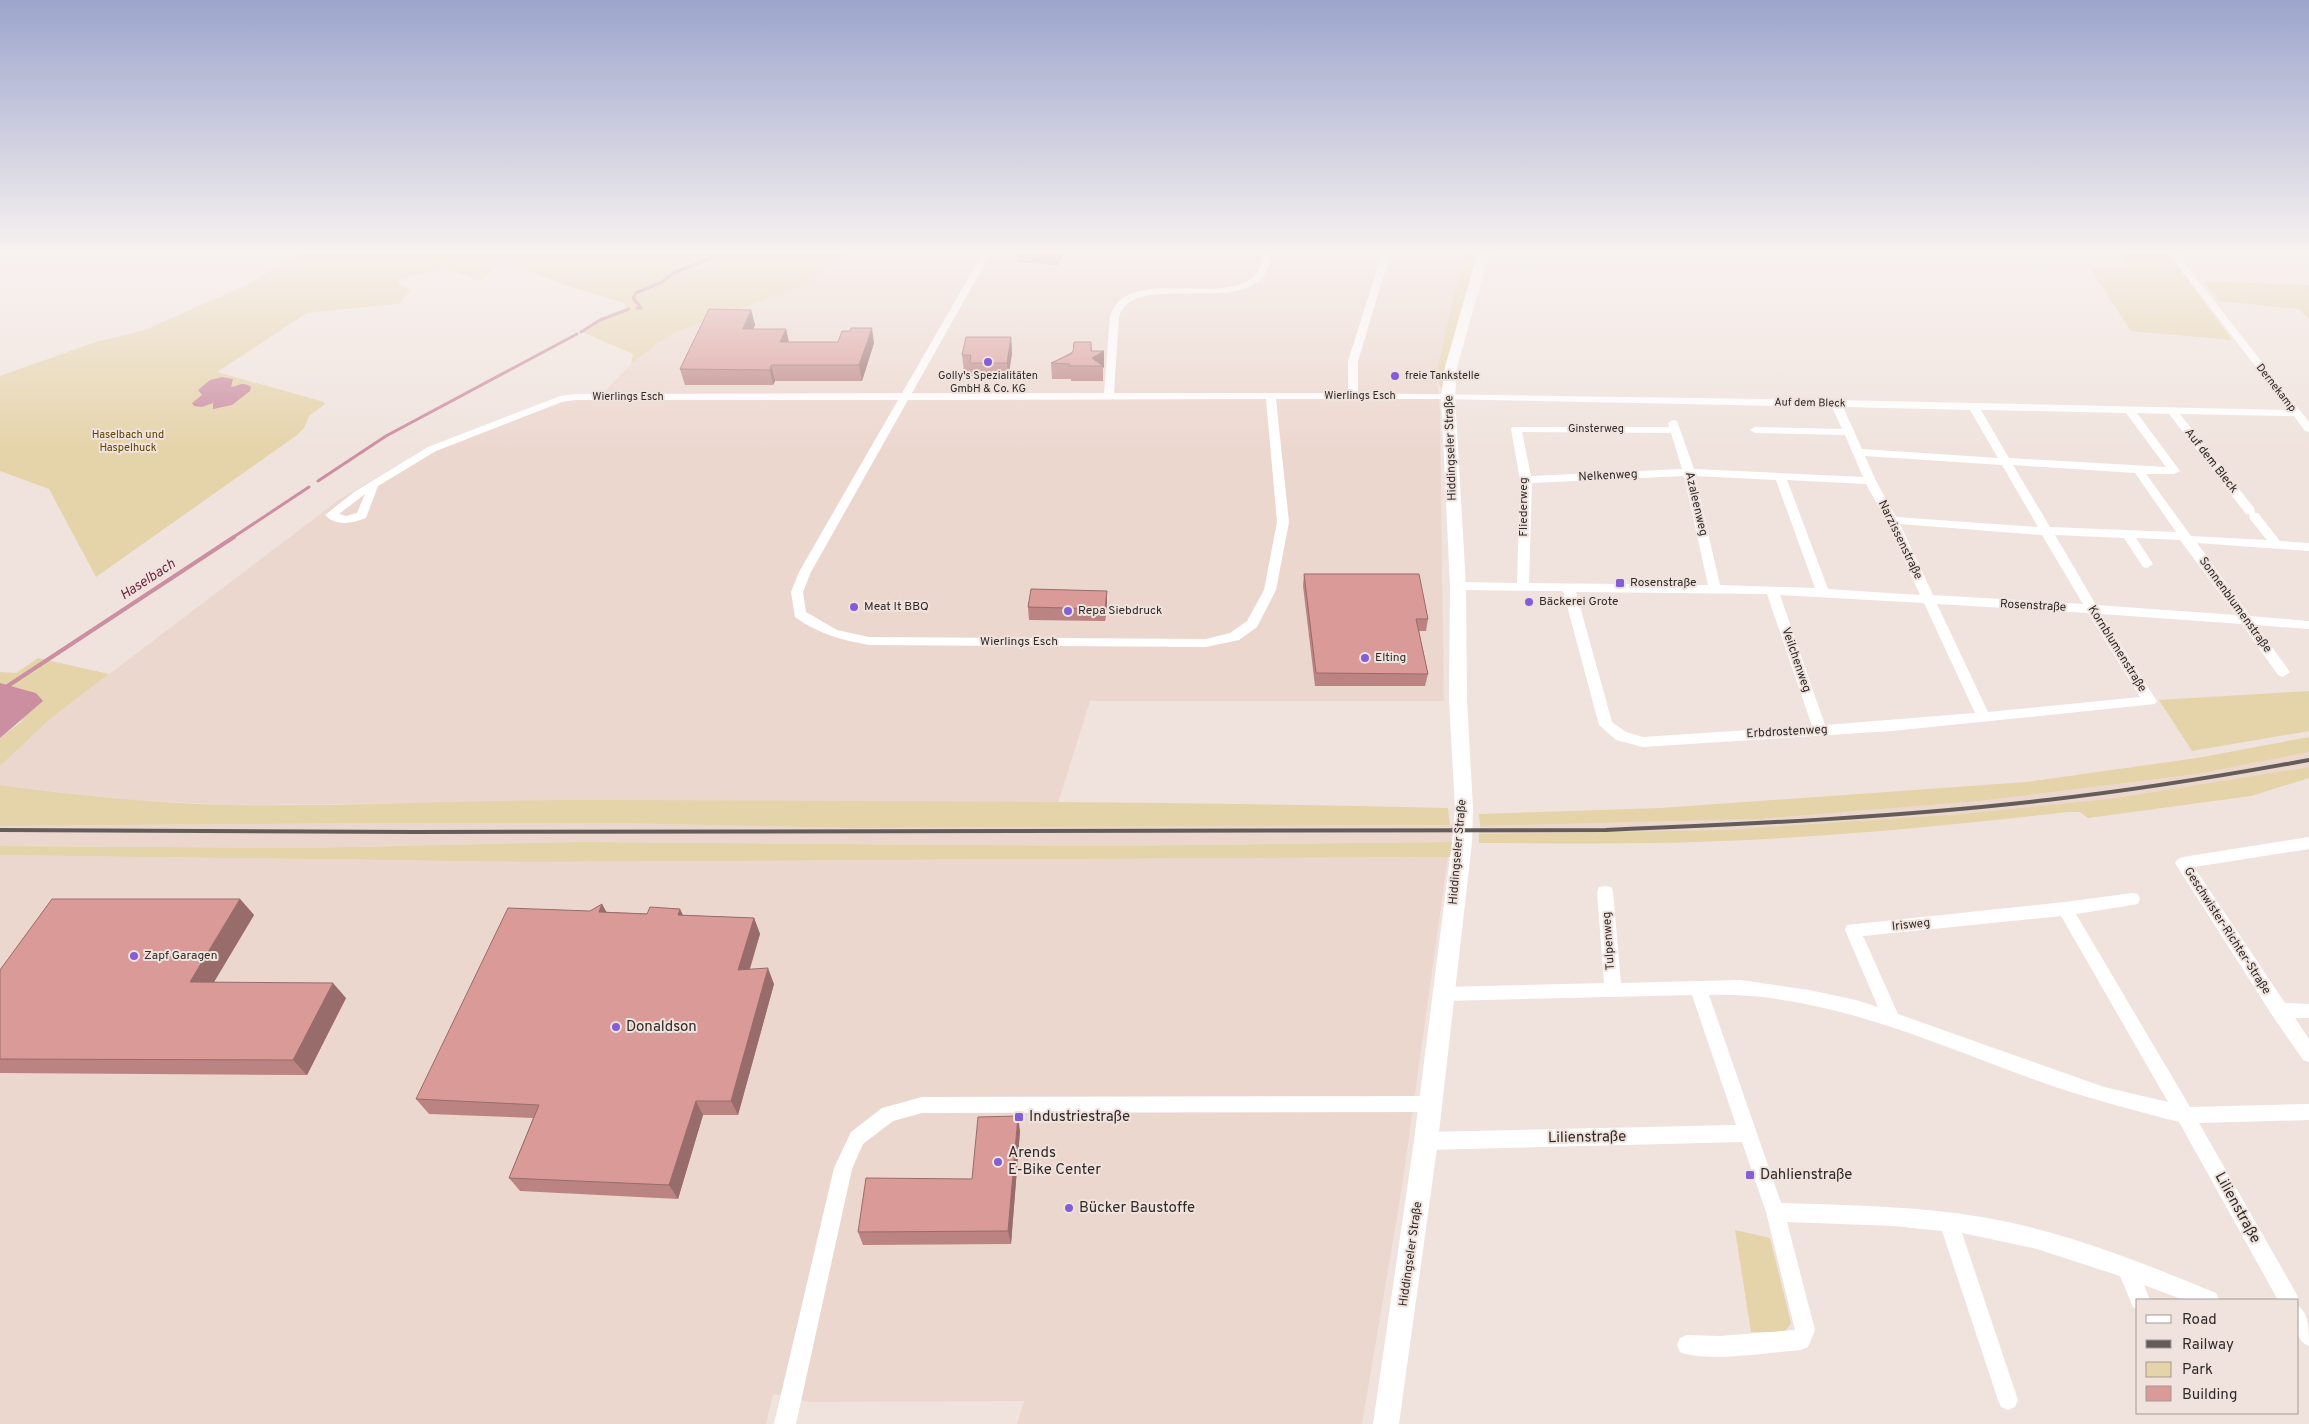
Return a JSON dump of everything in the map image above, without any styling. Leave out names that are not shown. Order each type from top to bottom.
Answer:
[{"type":"street","points":[[904,396],[950,317]]},
{"type":"street","points":[[1109,396],[1115,317]]},
{"type":"street","points":[[1353,396],[1353,360],[1366,317]]},
{"type":"street","name":"Hiddingseler Straße","points":[[1386,1424],[1431,1104],[1464,808],[1458,700],[1458,586],[1448,396],[1451,367],[1465,317]]},
{"type":"street","name":"Dernekamp","points":[[2222,317],[2309,429]]},
{"type":"street","name":"Wierlings Esch","points":[[904,396],[805,572],[797,592],[800,614],[815,626],[835,634],[869,641],[1206,643],[1234,637],[1252,624],[1270,590],[1282,522],[1271,397]]},
{"type":"street","name":"Wierlings Esch","points":[[373,485],[432,449],[560,399],[576,397],[1448,396]]},
{"type":"street","name":"Auf dem Bleck","points":[[1448,396],[2295,413]]},
{"type":"street","name":"Narzissenstraße","points":[[1836,404],[1870,482],[1892,520],[1928,599]]},
{"type":"street","name":"Kornblumenstraße","points":[[1973,406],[2045,531],[2150,701],[1984,718]]},
{"type":"street","points":[[1858,452],[2174,471],[2129,410]]},
{"type":"street","name":"Auf dem Bleck","points":[[2172,411],[2276,544]]},
{"type":"street","name":"Ginsterweg","points":[[1516,429],[1674,425]]},
{"type":"street","name":"Azaleenweg","points":[[1674,425],[1689,472],[1715,589]]},
{"type":"street","name":"Fliederweg","points":[[1516,429],[1526,480],[1523,586]]},
{"type":"street","points":[[1755,430],[1848,432]]},
{"type":"street","name":"Sonnenblumenstraße","points":[[2138,470],[2283,672]]},
{"type":"street","points":[[1689,472],[1870,482]]},
{"type":"street","name":"Nelkenweg","points":[[1526,480],[1689,472]]},
{"type":"street","points":[[1780,476],[1799,521],[1824,593]]},
{"type":"street","points":[[1892,520],[2045,531]]},
{"type":"street","name":"Sonnenblumenstraße","points":[[2045,531],[2186,537],[2309,547]]},
{"type":"street","points":[[2128,534],[2147,564]]},
{"type":"street","name":"Rosenstraße","points":[[1458,586],[1772,590],[2092,609],[2309,625]]},
{"type":"street","name":"Erbdrostenweg","points":[[1568,587],[1606,725],[1621,736],[1643,742],[1984,718]]},
{"type":"street","name":"Veilchenweg","points":[[1772,590],[1820,730]]},
{"type":"street","points":[[1928,599],[1984,718]]},
{"type":"street","name":"Geschwister-Richter-Straße","points":[[2309,843],[2183,863],[2278,1010],[2309,1054]]},
{"type":"street","name":"Tulpenweg","points":[[1606,892],[1613,990]]},
{"type":"street","name":"Irisweg","points":[[1891,1018],[1853,930],[2065,909],[2132,899]]},
{"type":"street","points":[[2065,909],[2185,1115]]},
{"type":"street","points":[[1444,994],[1741,987],[1809,997],[1856,1007],[2104,1095],[2185,1115],[2309,1112]]},
{"type":"street","points":[[1687,1345],[1719,1346],[1801,1340],[1805,1330],[1775,1212],[1698,988]]},
{"type":"street","points":[[2278,1010],[2309,1011]]},
{"type":"street","points":[[786,1424],[843,1168],[857,1138],[888,1114],[922,1105],[1431,1104]]},
{"type":"street","name":"Lilienstraße","points":[[2185,1115],[2288,1299]]},
{"type":"street","name":"Lilienstraße","points":[[1426,1141],[1748,1133]]},
{"type":"street","points":[[1775,1212],[1865,1215],[1949,1223],[2012,1233],[2127,1268],[2206,1299]]},
{"type":"street","points":[[1949,1223],[2008,1400]]},
{"type":"street","points":[[2127,1268],[2140,1299]]},
{"type":"street","points":[[2299,1318],[2309,1338]]},
{"type":"shaded area","points":[[703,317],[1450,317],[1437,378],[1440,410],[1444,701],[1090,701],[1058,803],[667,801],[232,805],[124,800],[0,785],[0,766],[50,719],[340,499],[430,447],[557,397],[601,395],[631,364],[672,332]]},
{"type":"shaded area","points":[[222,377],[233,379],[231,387],[246,384],[251,387],[250,391],[232,405],[213,409],[213,403],[202,407],[194,406],[192,403],[202,395],[198,390],[210,380]]},
{"type":"shaded area","points":[[0,683],[36,693],[43,701],[0,738]]},
{"type":"shaded area","points":[[2309,752],[2309,767],[2116,798],[1961,814],[1724,830],[1479,834],[1480,826],[1760,819],[1980,801],[2198,774]]},
{"type":"shaded area","points":[[614,823],[851,828],[1454,825],[1453,842],[1105,846],[582,842],[306,848],[0,846],[0,826]]},
{"type":"shaded area","points":[[0,855],[530,862],[1448,857],[1402,1187],[1362,1424],[1017,1424],[1024,1401],[810,1402],[773,1394],[766,1424],[0,1424]]},
{"type":"green space","name":"Haselbach und Haspelhuck","points":[[173,317],[300,317],[217,372],[324,402],[325,404],[309,416],[304,428],[297,435],[96,577],[49,489],[0,471],[0,376],[96,342],[145,330]]},
{"type":"green space","name":"Haselbach und Haspelhuck","points":[[609,317],[716,317],[673,333],[631,364],[633,354],[582,332],[587,327]]},
{"type":"green space","points":[[1449,317],[1465,317],[1451,367],[1448,396],[1438,382],[1438,366]]},
{"type":"green space","points":[[2122,317],[2215,317],[2232,340],[2131,331]]},
{"type":"green space","points":[[38,658],[109,674],[50,719],[0,766],[0,738],[21,722],[36,693],[0,683],[0,672],[16,673]]},
{"type":"green space","points":[[2309,691],[2309,731],[2192,751],[2159,700]]},
{"type":"green space","points":[[2309,737],[2309,752],[2198,774],[1980,801],[1760,819],[1480,826],[1479,814],[1661,808],[2026,782],[2197,758]]},
{"type":"green space","points":[[2309,767],[2309,778],[2251,796],[2088,818],[2080,812],[2068,812],[1859,833],[1755,840],[1479,843],[1479,834],[1724,830],[1961,814],[2116,798]]},
{"type":"green space","points":[[0,785],[174,803],[232,805],[582,800],[1123,803],[1448,808],[1450,825],[851,828],[614,823],[393,823],[0,826]]},
{"type":"green space","points":[[582,842],[1105,846],[1453,842],[1452,857],[530,862],[0,855],[0,846],[306,848]]},
{"type":"green space","points":[[1735,1230],[1770,1238],[1791,1323],[1785,1332],[1751,1332]]},
{"type":"building","points":[[705,317],[748,317],[743,329],[786,329],[780,342],[838,342],[842,331],[850,331],[851,328],[872,328],[859,365],[771,365],[770,370],[680,369]]},
{"type":"building","points":[[966,337],[1011,337],[1007,363],[970,363],[971,355],[962,355]]},
{"type":"building","points":[[1074,342],[1091,342],[1091,351],[1104,351],[1092,358],[1103,366],[1070,366],[1070,364],[1051,363],[1071,354]]},
{"type":"building","name":"Elting","points":[[1304,574],[1419,574],[1428,619],[1416,619],[1428,674],[1316,673]]},
{"type":"building","points":[[1031,589],[1107,591],[1105,609],[1028,607]]},
{"type":"building","name":"Zapf Garagen","points":[[52,899],[240,899],[190,982],[333,983],[293,1060],[0,1059],[0,970]]},
{"type":"building","name":"Donaldson","points":[[602,904],[599,912],[647,914],[650,907],[680,909],[678,915],[754,918],[738,970],[768,968],[731,1101],[696,1101],[669,1185],[509,1178],[539,1105],[416,1099],[508,908],[590,911]]},
{"type":"building","name":"Arends E-Bike Center","points":[[1018,1116],[1008,1231],[858,1232],[866,1178],[972,1179],[978,1117]]},
{"type":"waterway","name":"Haselbach","points":[[581,332],[607,317]]},
{"type":"waterway","name":"Haselbach","points":[[318,481],[386,436],[577,334]]},
{"type":"waterway","name":"Haselbach","points":[[232,538],[309,487]]},
{"type":"waterway","name":"Haselbach","points":[[0,691],[234,537]]},
{"type":"railway","points":[[0,830],[415,832],[1606,830],[1827,819],[1992,806],[2146,787],[2309,760]]},
{"type":"place","name":"Golly's Spezialitäten GmbH & Co. KG","points":[[988,362]]},
{"type":"place","name":"freie Tankstelle","points":[[1395,376]]},
{"type":"place","name":"Rosenstraße","points":[[1620,583]]},
{"type":"place","name":"Bäckerei Grote","points":[[1529,602]]},
{"type":"place","name":"Meat It BBQ","points":[[854,607]]},
{"type":"place","name":"Repa Siebdruck","points":[[1068,611]]},
{"type":"place","name":"Elting","points":[[1365,658]]},
{"type":"place","name":"Zapf Garagen","points":[[134,956]]},
{"type":"place","name":"Donaldson","points":[[616,1027]]},
{"type":"place","name":"Industriestraße","points":[[1019,1117]]},
{"type":"place","name":"Arends E-Bike Center","points":[[998,1162]]},
{"type":"place","name":"Dahlienstraße","points":[[1750,1175]]},
{"type":"place","name":"Bücker Baustoffe","points":[[1069,1208]]}]
